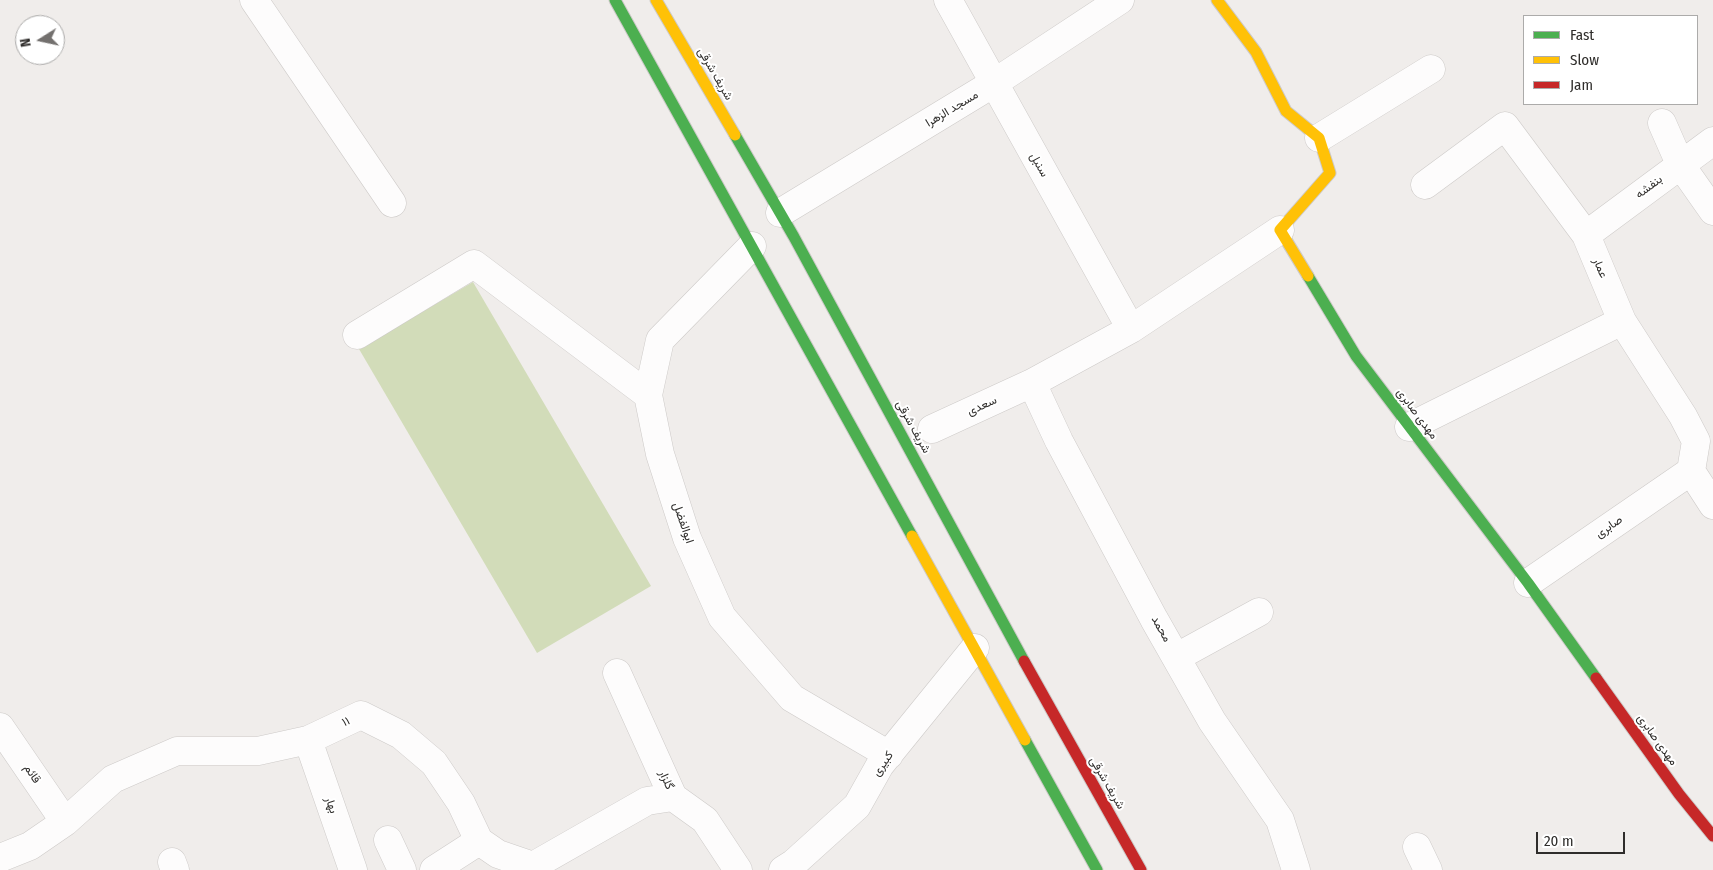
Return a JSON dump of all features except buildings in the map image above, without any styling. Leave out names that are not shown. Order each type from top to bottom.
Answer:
[{"type":"main road","points":[[616,0],[752,246],[876,460],[975,648],[1097,870]]},
{"type":"main road","name":"شریف شرقی","points":[[656,0],[780,213],[902,446],[1074,754],[1142,870]]},
{"type":"main road","points":[[1217,0],[1256,52],[1286,111],[1319,138],[1330,173],[1280,230]]},
{"type":"main road","name":"مهدی صابری","points":[[1280,230],[1356,356],[1528,583],[1679,794],[1713,836]]},
{"type":"street","points":[[254,0],[392,203]]},
{"type":"street","name":"سنبل","points":[[948,0],[1131,329]]},
{"type":"street","name":"مسجد الزهرا","points":[[780,213],[994,83],[1120,0]]},
{"type":"street","points":[[1319,138],[1431,69]]},
{"type":"street","points":[[1662,123],[1680,164],[1713,211]]},
{"type":"street","name":"عمار","points":[[1425,185],[1505,126],[1586,235],[1622,321],[1683,416],[1696,441],[1690,471]]},
{"type":"street","name":"بنفشه","points":[[1586,235],[1713,141]]},
{"type":"street","name":"سعدی","points":[[932,429],[1032,383],[1131,329],[1280,230]]},
{"type":"street","name":"ابوالفضل","points":[[752,246],[660,340],[648,396],[660,454],[687,538],[722,618],[792,698],[889,755]]},
{"type":"street","points":[[357,335],[474,264],[648,396]]},
{"type":"street","points":[[1409,427],[1622,321]]},
{"type":"street","name":"محمد","points":[[1032,383],[1059,441],[1212,720],[1280,820],[1296,870]]},
{"type":"street","points":[[1690,471],[1713,505]]},
{"type":"street","name":"صابری","points":[[1528,583],[1690,471]]},
{"type":"street","points":[[1177,658],[1259,612]]},
{"type":"street","name":"کبیری","points":[[783,870],[794,863],[857,806],[880,765],[975,648]]},
{"type":"street","name":"گلزار","points":[[617,673],[673,797],[705,820],[738,870]]},
{"type":"street","name":"۱۱","points":[[0,858],[30,846],[65,822],[113,779],[177,751],[258,751],[308,740],[361,715],[401,735],[434,763],[461,802],[479,841]]},
{"type":"street","name":"قائم","points":[[0,727],[65,822]]},
{"type":"street","name":"بهار","points":[[308,740],[353,870]]},
{"type":"street","points":[[434,870],[479,841],[498,854],[532,868],[647,801],[673,797]]},
{"type":"street","points":[[388,840],[402,870]]},
{"type":"green space","points":[[473,282],[651,586],[537,653],[359,349]]},
{"type":"traffic: fast","points":[[615,0],[912,536]]},
{"type":"traffic: fast","points":[[735,135],[794,237],[1024,661]]},
{"type":"traffic: fast","points":[[1308,276],[1356,356],[1528,583],[1596,678]]},
{"type":"traffic: fast","points":[[1025,740],[1097,870]]},
{"type":"traffic: slow","points":[[656,0],[735,135]]},
{"type":"traffic: slow","points":[[1217,0],[1256,52],[1286,111],[1319,138],[1330,173],[1280,230],[1308,276]]},
{"type":"traffic: slow","points":[[912,536],[1025,740]]},
{"type":"traffic: jam","points":[[1024,661],[1141,870]]},
{"type":"traffic: jam","points":[[1596,678],[1679,794],[1713,836]]}]
